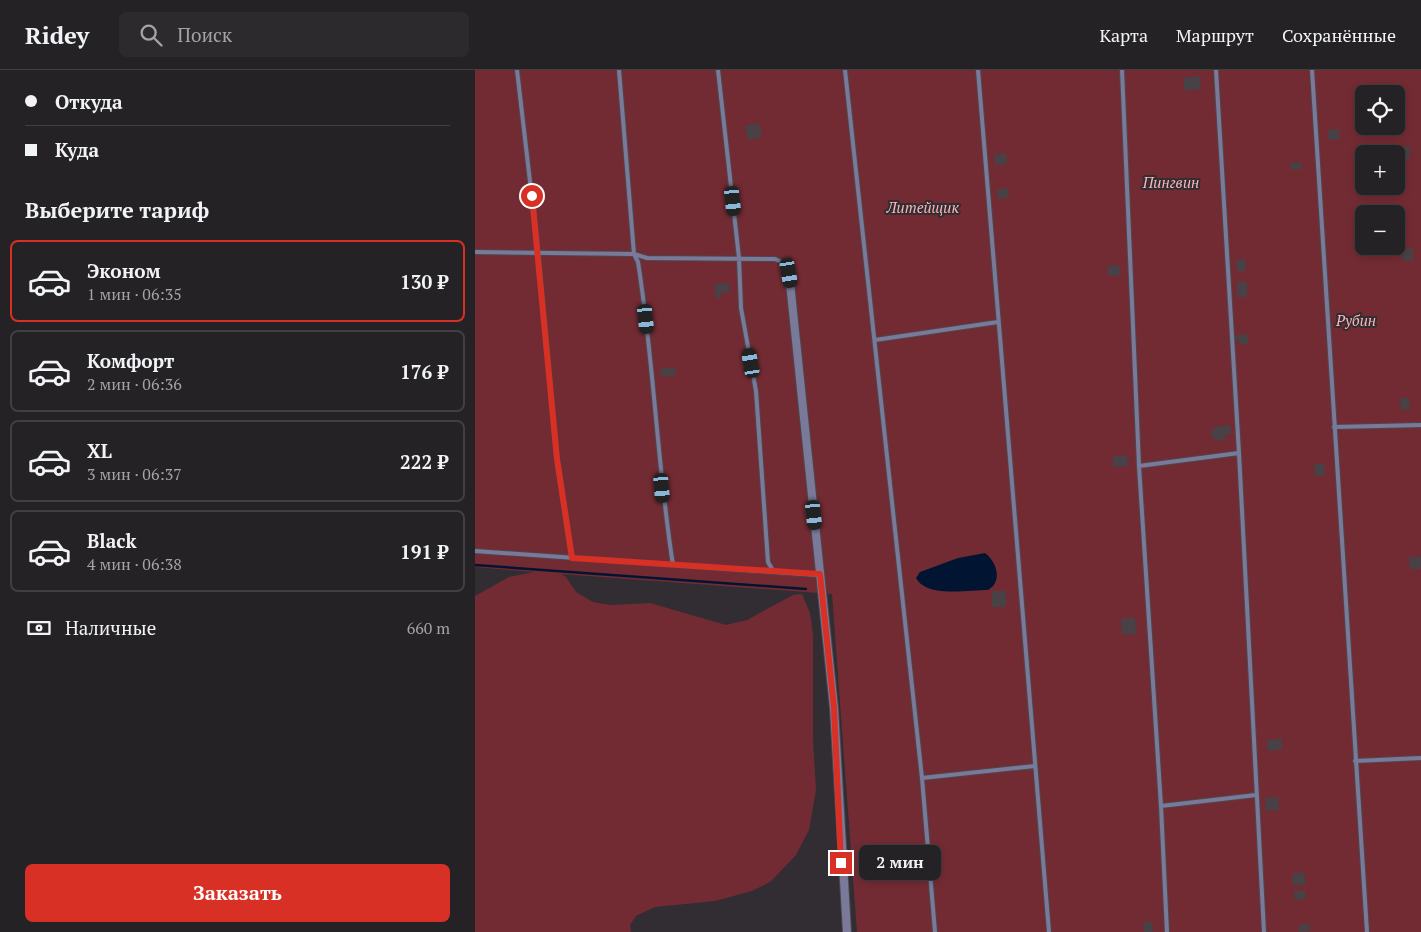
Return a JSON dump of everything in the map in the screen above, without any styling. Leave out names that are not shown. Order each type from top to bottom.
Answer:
[{"type":"street","points":[[789,273],[834,708],[847,932]]},
{"type":"lane","points":[[517,70],[557,459],[572,558]]},
{"type":"lane","points":[[619,70],[634,254],[638,262],[646,319],[664,507],[673,565]]},
{"type":"lane","points":[[718,70],[739,258],[741,308],[756,391],[768,562],[771,569],[775,572]]},
{"type":"lane","points":[[845,70],[922,778],[935,932]]},
{"type":"lane","points":[[978,70],[1049,932]]},
{"type":"lane","points":[[1122,70],[1139,466],[1161,806],[1167,932]]},
{"type":"lane","points":[[1216,70],[1239,453],[1264,932]]},
{"type":"lane","points":[[1311,70],[1367,932]]},
{"type":"lane","points":[[475,252],[634,254],[647,258],[775,259],[784,263],[789,273]]},
{"type":"lane","points":[[875,340],[998,322]]},
{"type":"lane","points":[[1334,427],[1421,425]]},
{"type":"lane","points":[[1139,466],[1239,453]]},
{"type":"lane","points":[[475,551],[820,574]]},
{"type":"lane","points":[[1355,761],[1421,758]]},
{"type":"lane","points":[[922,778],[1035,766]]},
{"type":"lane","points":[[1161,806],[1256,795]]},
{"type":"green space","points":[[475,70],[1421,70],[1421,932],[857,932],[832,594],[561,574],[566,577],[576,592],[593,602],[611,605],[650,603],[726,625],[747,620],[793,595],[802,594],[810,613],[813,634],[813,740],[816,790],[809,830],[796,855],[770,882],[752,891],[715,901],[655,907],[636,916],[630,925],[631,932],[475,932],[475,596],[509,577],[534,572],[475,567]]},
{"type":"water","points":[[985,553],[993,561],[997,572],[996,582],[988,590],[938,591],[921,584],[916,578],[920,572],[958,558]]},
{"type":"building","points":[[1199,76],[1201,89],[1185,91],[1183,78]]},
{"type":"building","points":[[759,123],[762,137],[748,140],[745,126]]},
{"type":"building","points":[[1339,129],[1340,139],[1328,140],[1328,130]]},
{"type":"building","points":[[1405,147],[1410,147],[1409,161],[1405,161]]},
{"type":"building","points":[[1006,153],[1007,164],[995,165],[994,155]]},
{"type":"building","points":[[1301,162],[1302,169],[1291,170],[1290,163]]},
{"type":"building","points":[[1008,188],[1009,197],[998,199],[996,190]]},
{"type":"building","points":[[1405,248],[1413,248],[1413,260],[1402,261],[1402,255],[1405,255]]},
{"type":"building","points":[[1245,259],[1246,271],[1237,271],[1236,260]]},
{"type":"building","points":[[1119,265],[1121,275],[1108,276],[1107,266]]},
{"type":"building","points":[[1237,282],[1247,282],[1247,297],[1237,297]]},
{"type":"building","points":[[729,283],[730,292],[721,293],[721,298],[716,298],[714,284]]},
{"type":"building","points":[[1247,334],[1249,344],[1240,345],[1239,340],[1235,340],[1234,336]]},
{"type":"building","points":[[675,367],[676,375],[661,377],[660,369]]},
{"type":"building","points":[[1400,398],[1409,398],[1410,409],[1401,410]]},
{"type":"building","points":[[1230,425],[1231,434],[1225,435],[1225,440],[1215,440],[1215,438],[1212,438],[1211,430],[1215,429],[1215,427]]},
{"type":"building","points":[[1127,455],[1128,466],[1113,467],[1113,456]]},
{"type":"building","points":[[1314,464],[1324,464],[1325,476],[1315,476]]},
{"type":"building","points":[[1409,557],[1421,557],[1421,569],[1410,569]]},
{"type":"building","points":[[992,591],[1006,591],[1006,607],[992,607]]},
{"type":"building","points":[[1135,618],[1136,634],[1122,635],[1121,619]]},
{"type":"building","points":[[1281,738],[1283,749],[1268,751],[1266,741]]},
{"type":"building","points":[[1278,797],[1279,810],[1266,811],[1265,798]]},
{"type":"building","points":[[1304,872],[1306,884],[1293,886],[1292,874]]},
{"type":"building","points":[[1305,890],[1306,899],[1295,900],[1294,891]]},
{"type":"building","points":[[1143,922],[1152,922],[1153,932],[1144,932]]},
{"type":"building","points":[[1310,924],[1310,931],[1299,932],[1299,925]]},
{"type":"waterway","points":[[475,565],[806,589]]},
{"type":"route","points":[[532,196],[557,459],[572,558],[820,574],[834,708],[841,863]]},
{"type":"park label","name":"Пингвин","points":[[1171,182]]},
{"type":"park label","name":"Литейщик","points":[[923,207]]},
{"type":"park label","name":"Рубин","points":[[1356,320]]}]
